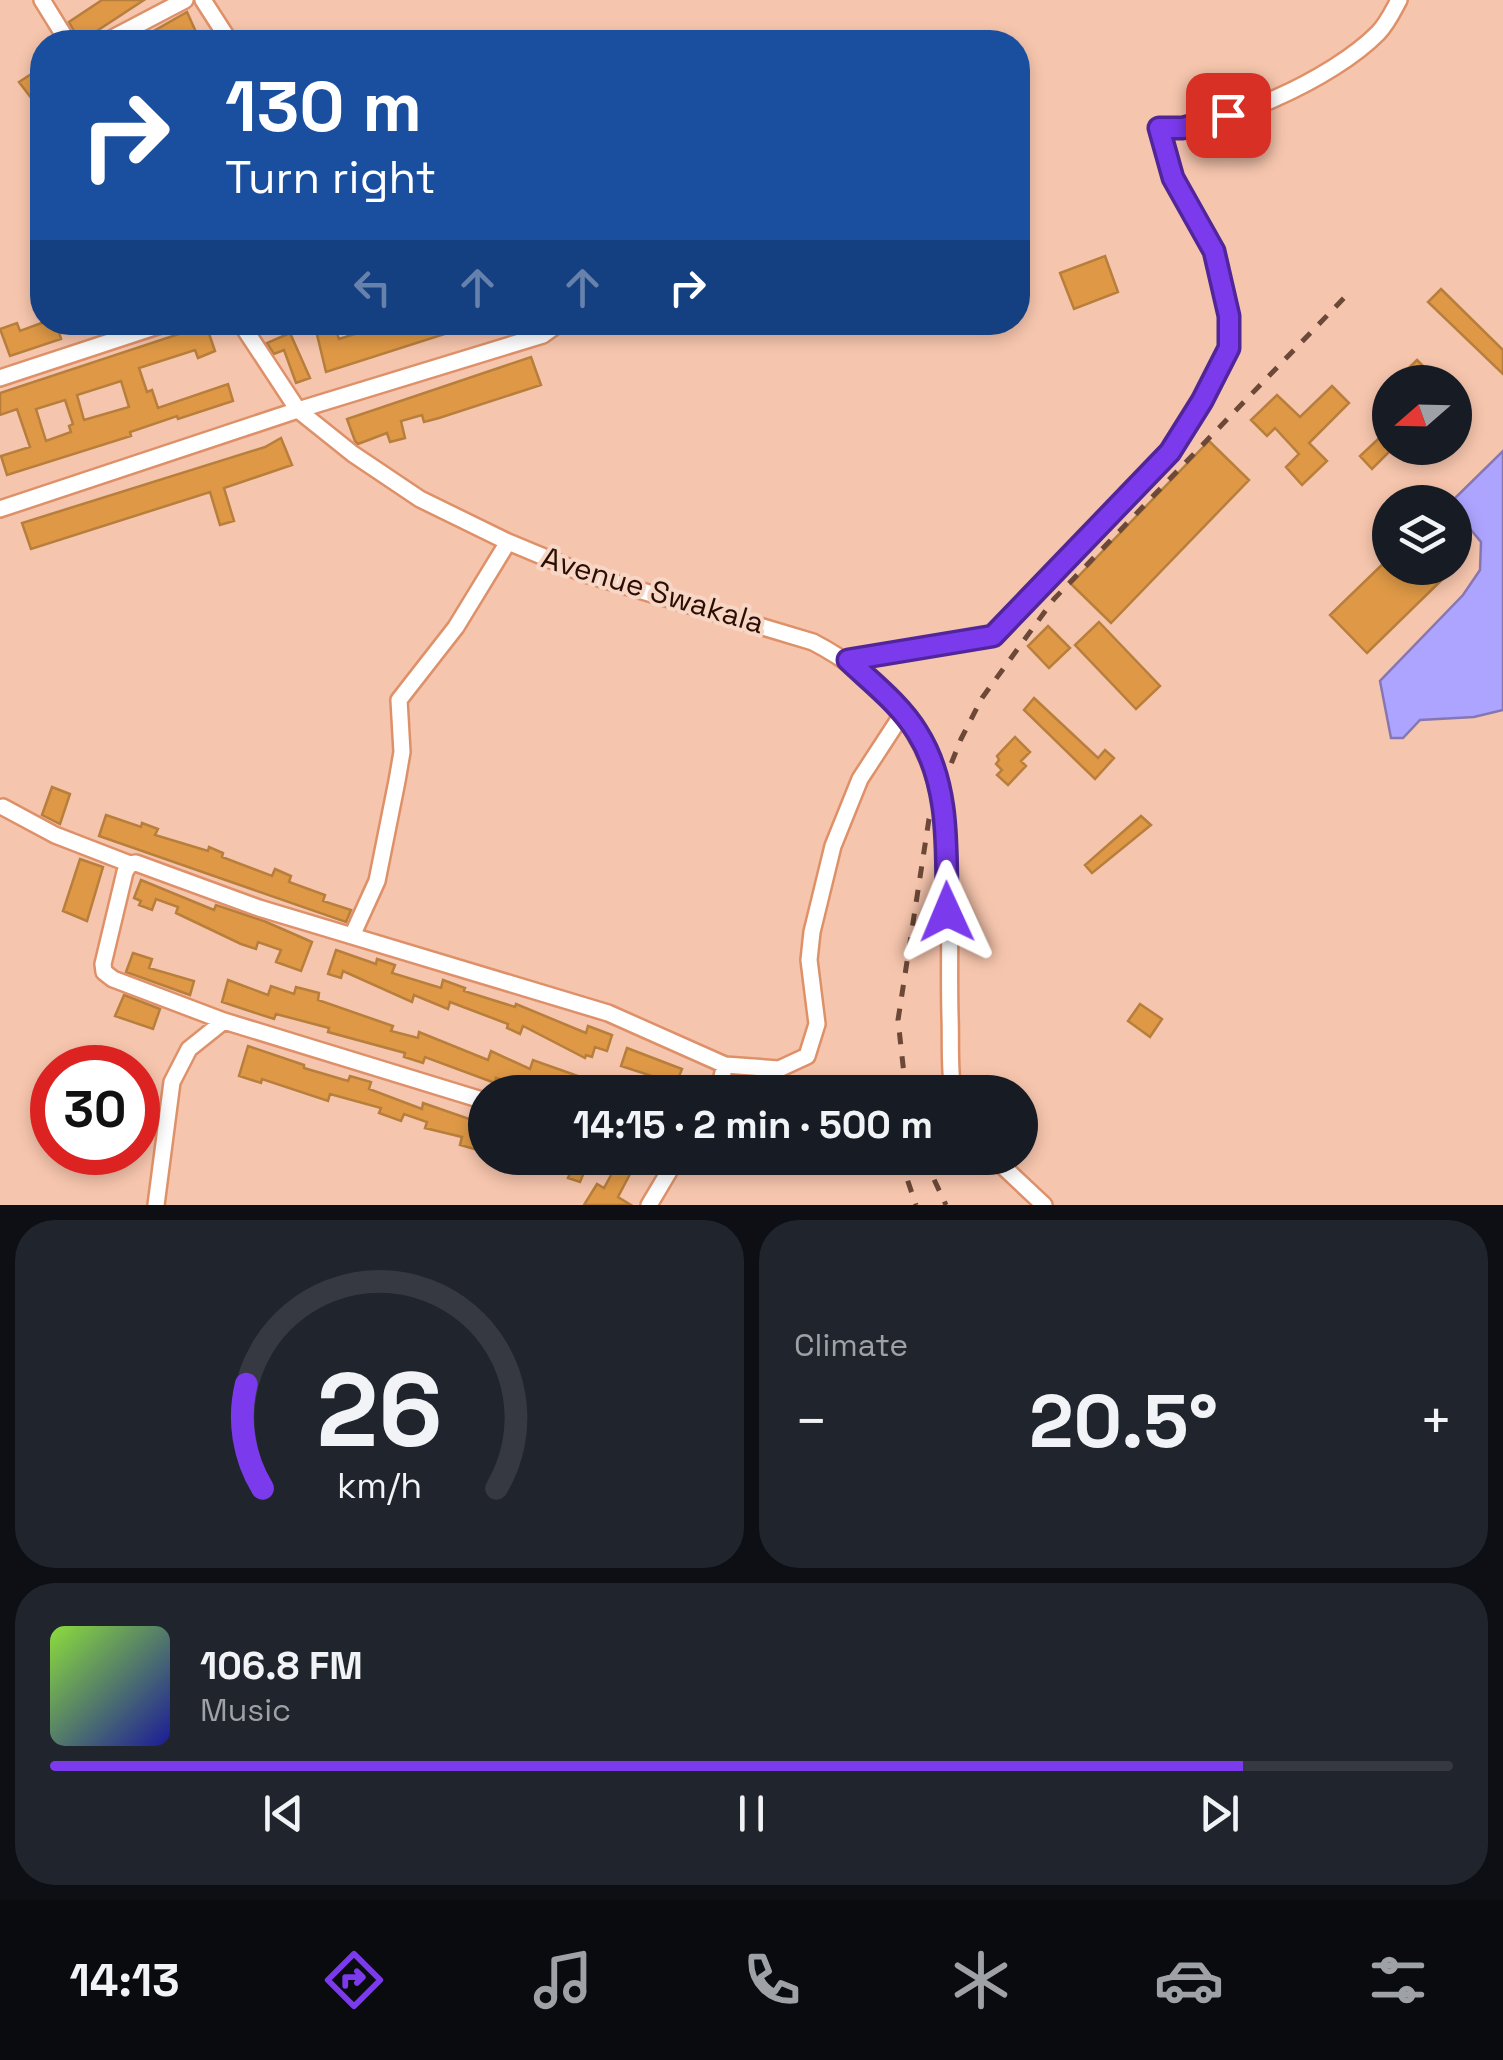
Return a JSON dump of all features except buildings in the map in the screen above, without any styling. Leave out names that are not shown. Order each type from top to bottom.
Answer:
[{"type":"street","points":[[42,0],[61,30]]},
{"type":"street","points":[[128,30],[184,0]]},
{"type":"street","points":[[204,0],[223,30]]},
{"type":"street","points":[[848,660],[993,636],[1170,452],[1229,348],[1229,316],[1214,251],[1173,178],[1159,128],[1183,128],[1228,115],[1325,76],[1382,30],[1399,0]]},
{"type":"street","points":[[0,378],[131,335]]},
{"type":"street","name":"Avenue Swakala","points":[[249,335],[298,410],[353,454],[420,499],[585,574],[761,623],[813,642],[848,660],[903,713],[919,735],[945,812],[953,1075]]},
{"type":"street","points":[[0,510],[298,410],[540,335]]},
{"type":"street","points":[[352,936],[377,881],[397,781],[402,752],[399,700],[456,627],[508,542]]},
{"type":"street","points":[[2,807],[54,835],[259,908],[608,1012],[724,1064],[779,1069],[806,1056],[818,1024],[809,960],[812,932],[834,846],[860,779],[903,713]]},
{"type":"street","points":[[130,864],[104,972],[224,1021],[468,1096]]},
{"type":"street","points":[[156,1205],[172,1082],[189,1049],[224,1021]]},
{"type":"street","points":[[722,1075],[724,1064]]},
{"type":"street","points":[[649,1205],[667,1175]]},
{"type":"street","points":[[1012,1175],[1044,1205]]},
{"type":"shaded area","points":[[1503,451],[1503,710],[1474,717],[1420,720],[1403,738],[1391,738],[1380,681],[1463,595],[1480,570],[1481,542],[1472,531],[1472,485],[1468,485]]},
{"type":"railway","points":[[904,1075],[898,1020],[929,819],[982,698],[1054,599],[1345,297]]},
{"type":"railway","points":[[906,1175],[916,1205]]},
{"type":"railway","points":[[932,1175],[946,1205]]},
{"type":"route","points":[[947,912],[945,812],[919,735],[903,713],[848,660],[993,636],[1170,452],[1229,348],[1229,316],[1214,251],[1173,178],[1159,128],[1183,128],[1228,115]]}]
